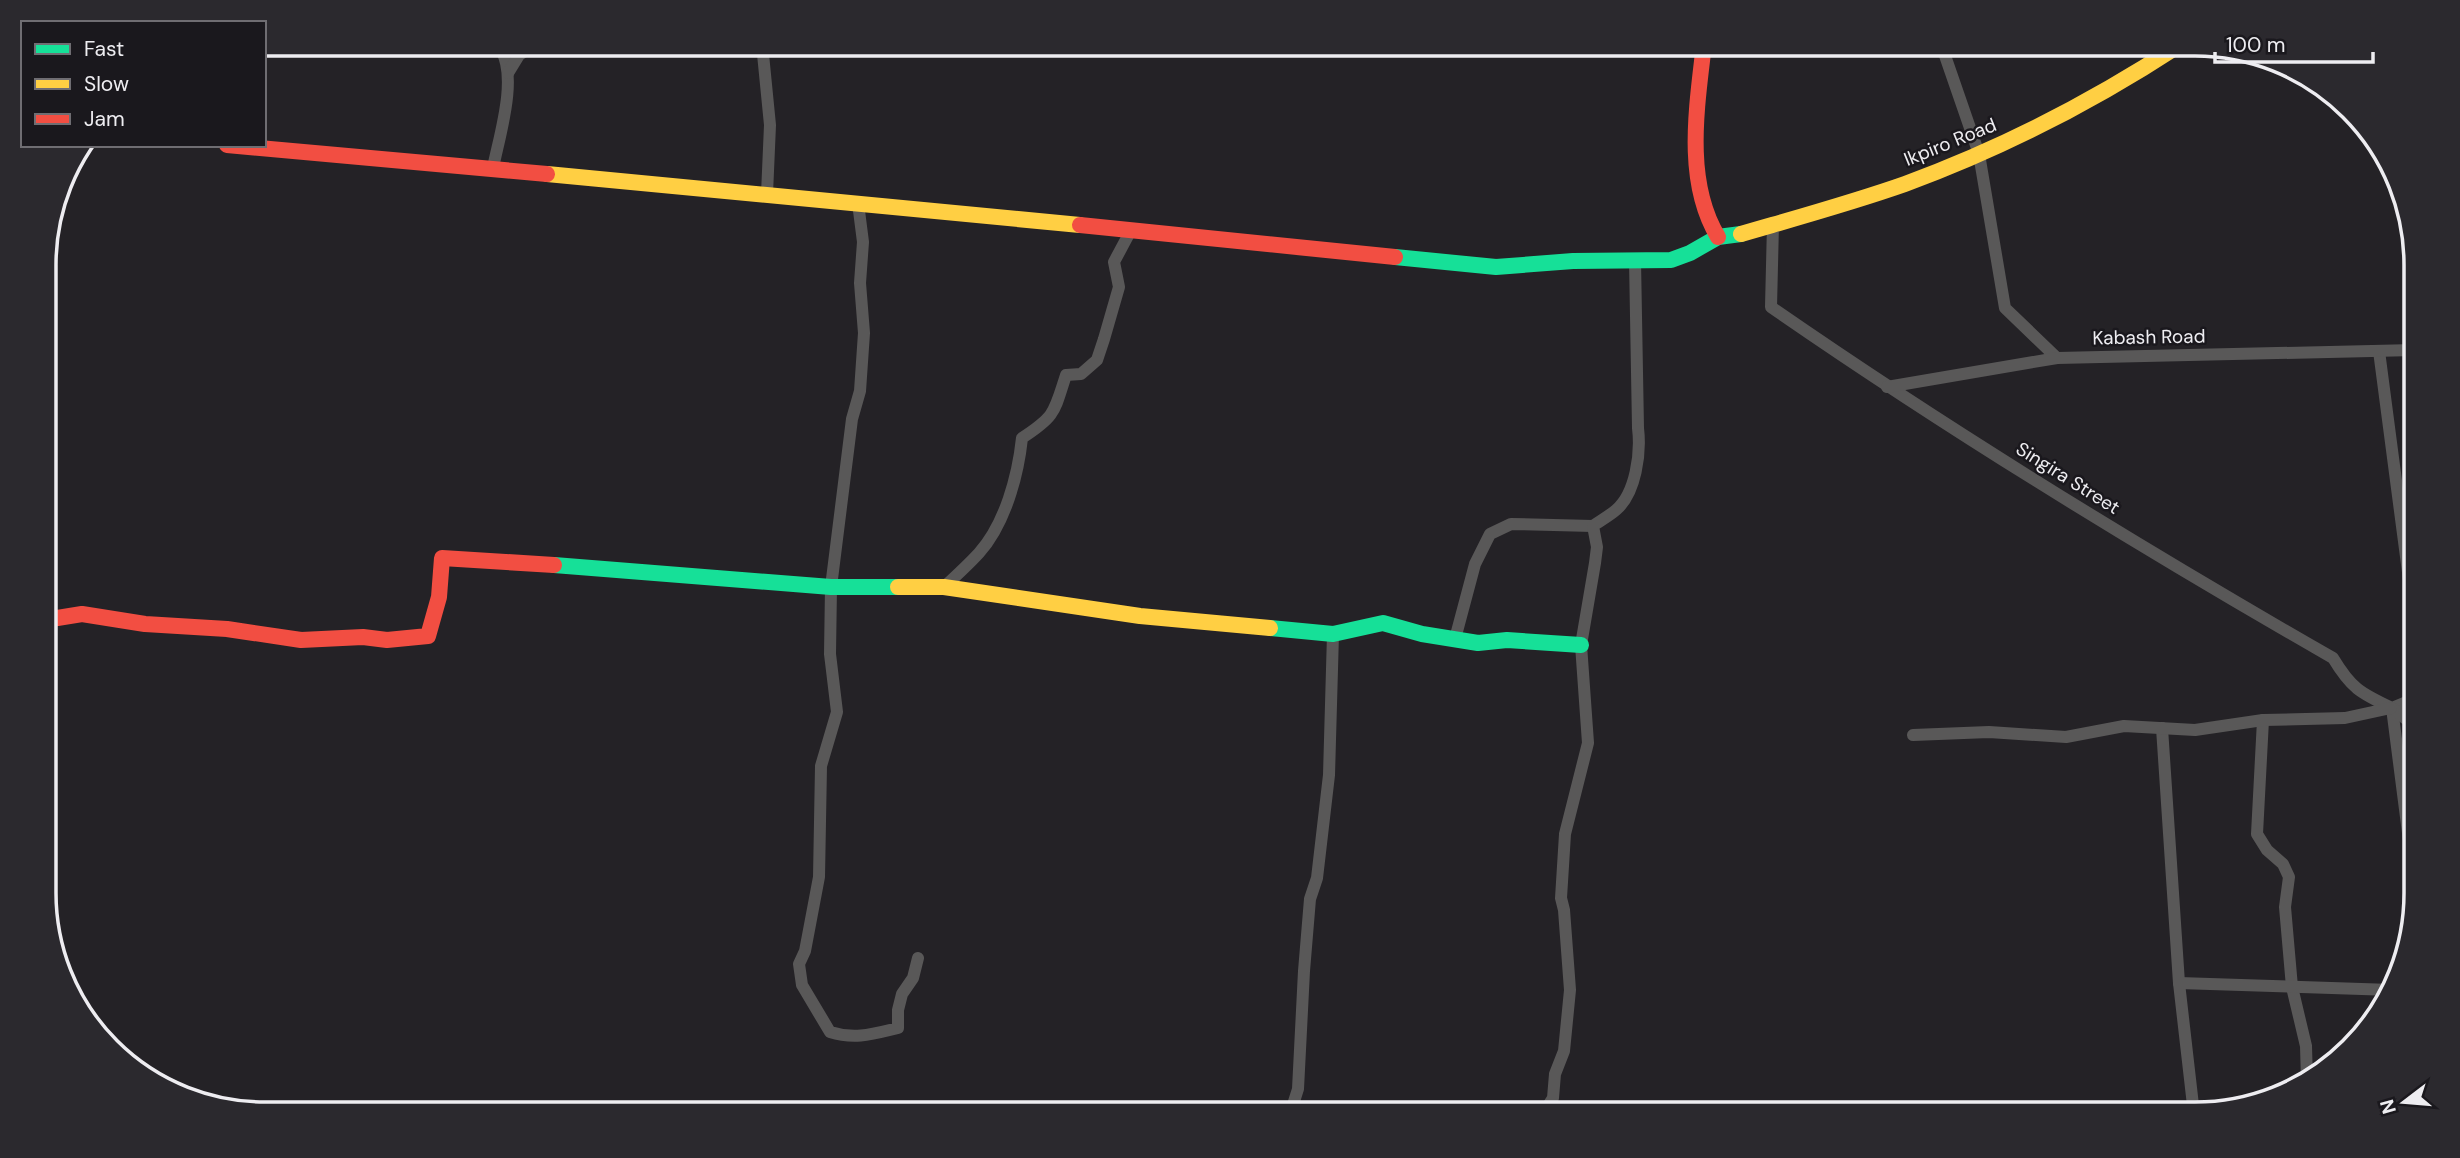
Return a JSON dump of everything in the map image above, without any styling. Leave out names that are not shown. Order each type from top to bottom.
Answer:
[{"type":"street","points":[[493,168],[505,110],[508,73],[505,56]]},
{"type":"street","points":[[508,73],[518,56]]},
{"type":"street","points":[[763,56],[770,125],[767,194]]},
{"type":"street","points":[[1703,56],[1698,106],[1698,172],[1708,226],[1718,237]]},
{"type":"street","points":[[1945,56],[1979,154],[2005,308],[2057,358]]},
{"type":"street","name":"Ikpiro Road","points":[[257,147],[767,194],[1496,267],[1573,261],[1671,260],[1718,237],[1740,234],[1904,184],[1979,154],[2021,135],[2136,74],[2162,56]]},
{"type":"street","points":[[858,203],[863,242],[860,283],[863,333],[860,391],[852,419],[831,587],[830,654],[837,712],[821,765],[819,877],[805,951],[799,964],[802,985],[830,1032],[845,1037],[863,1037],[898,1028],[898,1010],[902,994],[913,978],[918,958]]},
{"type":"street","name":"Singira Street","points":[[1773,224],[1771,307],[1887,387],[2181,571],[2333,658],[2346,680],[2354,687],[2404,718]]},
{"type":"street","points":[[944,587],[981,551],[999,520],[1014,486],[1022,438],[1052,415],[1066,375],[1081,374],[1097,360],[1119,287],[1114,262],[1130,232]]},
{"type":"street","points":[[1455,639],[1475,564],[1490,534],[1511,524],[1593,526],[1618,509],[1630,490],[1641,448],[1638,428],[1635,260]]},
{"type":"street","name":"Kabash Road","points":[[1887,387],[2057,358],[2404,350]]},
{"type":"street","points":[[2379,351],[2404,542]]},
{"type":"street","points":[[1550,1102],[1555,1074],[1564,1051],[1570,990],[1561,898],[1565,834],[1588,743],[1581,645],[1596,555],[1593,526]]},
{"type":"street","points":[[56,618],[82,614],[145,624],[227,629],[301,640],[387,640],[428,636],[439,597],[442,558],[485,559],[831,587],[944,587],[1140,616],[1332,634],[1383,624],[1422,634],[1478,643],[1507,640],[1581,645]]},
{"type":"street","points":[[1294,1102],[1298,1089],[1309,911],[1317,878],[1329,775],[1332,634]]},
{"type":"street","points":[[1913,735],[1989,732],[2066,737],[2124,726],[2195,730],[2263,720],[2345,718],[2404,703]]},
{"type":"street","points":[[2392,708],[2404,802]]},
{"type":"street","points":[[2263,720],[2257,834],[2267,850],[2283,864],[2289,877],[2285,907],[2292,987],[2306,1046],[2307,1069]]},
{"type":"street","points":[[2162,728],[2179,983],[2193,1102]]},
{"type":"street","points":[[2179,983],[2379,990]]},
{"type":"traffic: fast","points":[[1395,257],[1496,267],[1573,261],[1671,260],[1718,237],[1741,234]]},
{"type":"traffic: fast","points":[[554,565],[831,587],[898,587]]},
{"type":"traffic: fast","points":[[1270,628],[1333,634],[1383,623],[1422,634],[1478,643],[1507,640],[1581,645]]},
{"type":"traffic: slow","points":[[1741,234],[1885,191],[1977,155],[2081,104],[2162,56]]},
{"type":"traffic: slow","points":[[547,174],[1080,225]]},
{"type":"traffic: slow","points":[[898,587],[944,587],[1140,616],[1270,628]]},
{"type":"traffic: jam","points":[[1702,56],[1696,118],[1697,168],[1700,192],[1718,237]]},
{"type":"traffic: jam","points":[[249,147],[547,174]]},
{"type":"traffic: jam","points":[[1080,225],[1395,257]]},
{"type":"traffic: jam","points":[[56,618],[82,614],[145,624],[227,629],[301,640],[363,637],[387,640],[428,636],[439,597],[442,558],[554,565]]}]
